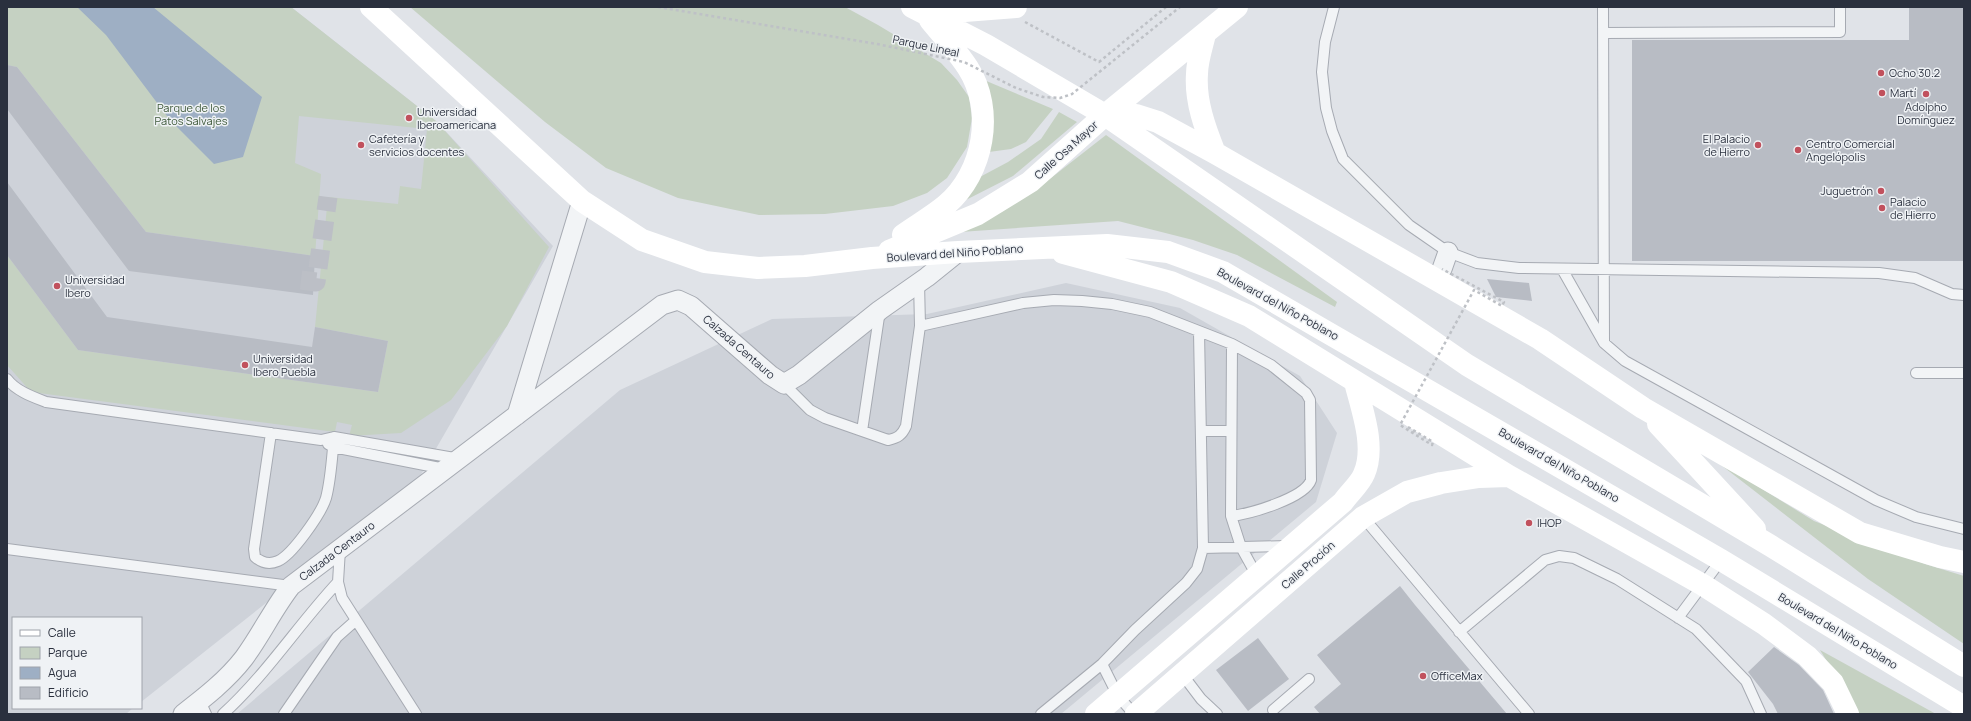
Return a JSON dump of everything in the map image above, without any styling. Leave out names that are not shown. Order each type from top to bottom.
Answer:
[{"type":"main road","name":"Calle Osa Mayor","points":[[872,258],[978,214],[1024,186],[1105,115],[1237,7]]},
{"type":"main road","name":"Boulevard del Niño Poblano","points":[[373,8],[582,201],[642,240],[704,262],[758,268],[805,266],[872,258],[1042,247],[1107,245],[1168,252],[1223,272],[1721,560],[1964,707]]},
{"type":"main road","points":[[919,11],[1017,13]]},
{"type":"main road","points":[[919,11],[986,45],[1105,115],[1467,365],[1770,546],[1964,666]]},
{"type":"main road","points":[[872,258],[946,205],[964,185],[980,150],[983,121],[980,99],[973,78],[968,68],[919,11]]},
{"type":"main road","points":[[1205,34],[1197,74],[1198,94],[1202,120],[1215,153]]},
{"type":"main road","points":[[1105,115],[1136,115],[1158,122],[1215,153],[1540,339],[1643,408],[1860,532],[1940,558],[1964,562]]},
{"type":"main road","points":[[1042,247],[1171,282],[1249,316],[1509,476],[1703,585],[1764,624],[1807,656],[1833,683],[1848,714]]},
{"type":"main road","points":[[1096,714],[1343,502],[1364,475],[1368,454],[1367,435],[1356,382]]},
{"type":"main road","points":[[1643,408],[1770,546]]},
{"type":"main road","name":"Calle Proción","points":[[1135,714],[1363,517],[1408,492],[1441,483],[1479,476],[1509,476]]},
{"type":"street","points":[[517,415],[582,201]]},
{"type":"street","name":"Calzada Centauro","points":[[183,714],[203,707],[243,658],[276,604],[291,586],[662,305],[678,300],[691,306],[770,375],[784,384],[799,375],[880,310],[958,252]]},
{"type":"lane","points":[[1334,7],[1325,42],[1322,72],[1326,108],[1332,131],[1344,159],[1445,261],[1519,268],[1879,273],[1915,278],[1952,294],[1964,295]]},
{"type":"lane","points":[[1603,7],[1604,343]]},
{"type":"lane","points":[[1603,33],[1840,32],[1840,7]]},
{"type":"lane","points":[[1562,269],[1604,343],[1625,361],[1876,500],[1916,517],[1964,529]]},
{"type":"lane","points":[[784,384],[810,410],[825,418],[888,440],[896,439],[903,434],[906,426],[920,326],[919,282]]},
{"type":"lane","points":[[920,326],[1023,303],[1054,300],[1075,300],[1112,304],[1150,312],[1232,344],[1271,365],[1306,393],[1310,400],[1311,480],[1309,486],[1303,492],[1272,506],[1231,516]]},
{"type":"lane","points":[[862,432],[880,310]]},
{"type":"lane","points":[[1041,714],[1102,664],[1135,630],[1186,584],[1197,569],[1203,548],[1199,332]]},
{"type":"lane","points":[[1232,344],[1231,516],[1241,547],[1256,576]]},
{"type":"lane","points":[[1916,373],[1964,373]]},
{"type":"lane","points":[[7,380],[10,384],[28,395],[46,402],[321,440],[453,464]]},
{"type":"lane","points":[[1201,431],[1231,431]]},
{"type":"lane","points":[[271,433],[254,549],[255,557],[261,562],[271,563],[284,557],[305,533],[321,508],[325,499],[333,442]]},
{"type":"lane","points":[[333,442],[453,464]]},
{"type":"lane","points":[[1363,517],[1529,714]]},
{"type":"lane","points":[[1203,548],[1292,546]]},
{"type":"lane","points":[[340,548],[338,582],[342,598],[416,714]]},
{"type":"lane","points":[[7,549],[291,586]]},
{"type":"lane","points":[[1460,632],[1545,560],[1559,556],[1574,558],[1617,579],[1696,628],[1746,681],[1761,714]]},
{"type":"lane","points":[[1678,618],[1721,560]]},
{"type":"lane","points":[[223,714],[245,694],[278,655],[312,610],[338,582]]},
{"type":"lane","points":[[284,714],[337,637],[356,621]]},
{"type":"lane","points":[[1102,664],[1118,696],[1135,714]]},
{"type":"lane","points":[[1182,674],[1201,699],[1216,714]]},
{"type":"lane","points":[[1272,713],[1308,679]]},
{"type":"path","name":"Parque Lineal","points":[[658,7],[877,44],[964,62],[1016,88],[1043,97],[1060,98],[1072,94],[1180,7]]},
{"type":"path","points":[[1017,13],[1099,62],[1166,7]]},
{"type":"path","points":[[1408,427],[1433,442],[1432,445],[1400,425],[1474,290],[1502,306],[1504,302],[1445,261]]},
{"type":"shaded area","name":"Universidad Ibero Puebla","points":[[7,7],[291,7],[436,121],[553,246],[415,485],[142,701],[142,617],[12,617],[12,709],[132,709],[126,714],[7,714]]},
{"type":"shaded area","points":[[1066,283],[1180,308],[1300,376],[1337,433],[1316,502],[1061,714],[237,714],[620,390],[772,319],[927,314]]},
{"type":"green space","name":"Parque de los Patos Salvajes","points":[[7,7],[291,7],[436,121],[549,247],[507,326],[451,400],[401,433],[349,436],[352,425],[337,422],[335,432],[31,392],[7,365],[7,255],[78,350],[378,392],[388,341],[315,327],[328,197],[398,204],[400,186],[421,189],[427,129],[299,116],[295,163],[321,174],[315,256],[146,232],[17,67],[7,65]]},
{"type":"green space","points":[[410,7],[845,7],[941,63],[957,80],[969,97],[972,118],[967,147],[947,178],[927,193],[893,206],[825,214],[759,215],[678,198],[606,168],[545,122]]},
{"type":"green space","points":[[984,80],[1053,109],[1026,142],[1011,149],[989,152]]},
{"type":"green space","points":[[1059,112],[1077,122],[1013,176],[958,204],[978,178],[1008,162],[1041,139]]},
{"type":"green space","points":[[1106,135],[1337,302],[1335,307],[1237,255],[1193,240],[1118,221],[960,232],[1003,211],[1051,178]]},
{"type":"green space","points":[[1712,458],[1814,521],[1925,564],[1964,576],[1964,644],[1868,579]]},
{"type":"green space","points":[[1820,650],[1936,714],[1859,714]]},
{"type":"water","points":[[77,7],[153,7],[262,97],[243,157],[214,164],[170,120],[106,35]]},
{"type":"building","name":"Centro Comercial Angelópolis","points":[[1909,7],[1964,7],[1964,261],[1632,261],[1632,40],[1909,40]]},
{"type":"building","name":"Universidad Ibero","points":[[7,65],[17,67],[146,232],[315,256],[313,295],[129,271],[7,109]]},
{"type":"building","name":"Universidad Ibero","points":[[7,182],[107,317],[312,347],[315,327],[388,341],[378,392],[78,350],[7,255]]},
{"type":"building","points":[[1487,279],[1529,283],[1532,301],[1496,297]]},
{"type":"building","points":[[1400,586],[1507,714],[1320,714],[1314,707],[1341,684],[1317,655]]},
{"type":"building","points":[[1258,638],[1289,679],[1248,711],[1216,670]]},
{"type":"building","points":[[1774,647],[1799,665],[1823,690],[1834,714],[1778,714],[1773,704],[1748,672]]},
{"type":"tunnel","points":[[301,280],[316,282],[328,197]]},
{"type":"place","name":"Ocho 30.2","points":[[1881,73]]},
{"type":"place","name":"Martí","points":[[1882,93]]},
{"type":"place","name":"Adolpho Domínguez","points":[[1926,94]]},
{"type":"place","name":"Universidad Iberoamericana","points":[[409,118]]},
{"type":"place","name":"Cafetería y servicios docentes","points":[[361,145]]},
{"type":"place","name":"El Palacio de Hierro","points":[[1758,145]]},
{"type":"place","name":"Centro Comercial Angelópolis","points":[[1798,150]]},
{"type":"place","name":"Juguetrón","points":[[1881,191]]},
{"type":"place","name":"Palacio de Hierro","points":[[1882,208]]},
{"type":"place","name":"Universidad Ibero","points":[[57,286]]},
{"type":"place","name":"Universidad Ibero Puebla","points":[[245,365]]},
{"type":"place","name":"IHOP","points":[[1529,523]]},
{"type":"place","name":"OfficeMax","points":[[1423,676]]}]
